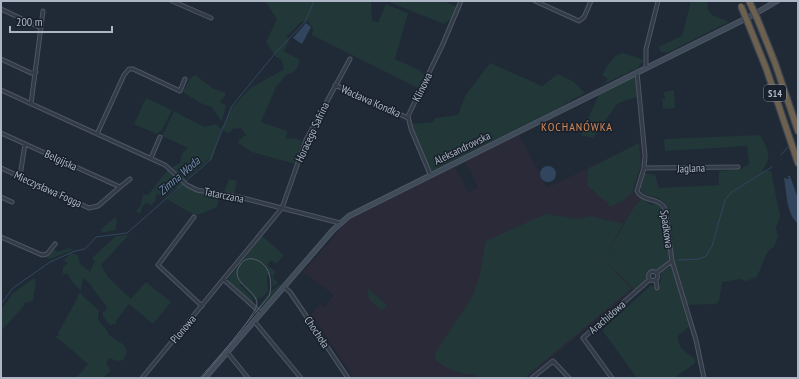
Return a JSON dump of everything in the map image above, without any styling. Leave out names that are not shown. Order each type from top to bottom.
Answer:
[{"type":"highway","name":"S14","points":[[749,1],[775,63],[798,131]]},
{"type":"highway","name":"S14","points":[[739,3],[778,101],[798,163]]},
{"type":"main road","name":"Aleksandrowska","points":[[205,378],[340,223],[359,210],[753,15],[777,1]]},
{"type":"street","points":[[172,1],[211,18]]},
{"type":"street","name":"Klinowa","points":[[408,118],[461,1]]},
{"type":"street","points":[[535,1],[574,20],[580,21],[584,18],[591,1]]},
{"type":"street","points":[[646,67],[646,49],[658,1]]},
{"type":"street","points":[[1,9],[41,28]]},
{"type":"street","points":[[31,104],[43,11]]},
{"type":"street","name":"Horacego Safrina","points":[[282,208],[306,140],[350,58]]},
{"type":"street","points":[[1,59],[31,73],[36,72]]},
{"type":"street","points":[[97,134],[124,75],[129,69],[133,69],[180,91],[185,79]]},
{"type":"street","name":"Spadkowa","points":[[637,72],[644,148],[644,168],[637,191],[640,196],[664,205],[667,216],[672,261],[696,340],[704,378]]},
{"type":"street","name":"Wacława Kondka","points":[[335,85],[408,118]]},
{"type":"street","name":"Tatarczana","points":[[1,90],[151,158],[168,167],[186,185],[202,192],[230,195],[340,223]]},
{"type":"street","points":[[408,118],[430,174]]},
{"type":"street","name":"Belgijska","points":[[1,133],[120,187]]},
{"type":"street","points":[[151,158],[160,137]]},
{"type":"street","points":[[20,176],[25,144]]},
{"type":"street","name":"Jaglana","points":[[644,168],[738,167]]},
{"type":"street","name":"Mieczysława Fogga","points":[[1,168],[90,208],[95,207],[120,187]]},
{"type":"street","points":[[120,187],[130,180]]},
{"type":"street","points":[[1,197],[12,202]]},
{"type":"street","points":[[273,206],[276,216]]},
{"type":"street","name":"Plonowa","points":[[142,378],[282,208]]},
{"type":"street","points":[[194,217],[158,263],[158,266],[202,306]]},
{"type":"street","points":[[1,237],[42,255],[47,254],[55,244]]},
{"type":"street","points":[[656,273],[657,276],[653,280],[649,274],[652,272],[656,273],[672,261]]},
{"type":"street","points":[[224,280],[261,313]]},
{"type":"street","name":"Arachidowa","points":[[612,378],[583,338],[653,280]]},
{"type":"street","name":"Chochoła","points":[[284,286],[290,292],[348,378]]},
{"type":"street","points":[[254,321],[301,378]]},
{"type":"street","points":[[227,352],[248,378]]},
{"type":"street","points":[[532,378],[552,361],[555,361],[569,378]]},
{"type":"shaded area","points":[[519,135],[547,188],[641,142],[642,164],[633,192],[641,199],[632,210],[604,259],[634,289],[527,378],[354,378],[311,314],[320,304],[324,307],[334,295],[303,272],[348,220],[455,167],[468,192],[478,187],[465,162]]},
{"type":"green space","points":[[265,1],[371,1],[372,20],[378,23],[386,4],[408,13],[395,59],[419,70],[425,76],[418,88],[312,35],[313,28],[308,21],[301,22],[287,36],[289,41],[284,51],[300,60],[298,66],[294,72],[287,74],[276,87],[261,122],[287,131],[286,139],[295,138],[302,141],[295,164],[252,152],[238,143],[239,140],[246,135],[241,128],[232,129],[230,133],[225,132],[222,128],[212,161],[210,158],[181,183],[201,192],[220,195],[217,207],[198,215],[189,212],[167,199],[178,189],[176,188],[164,198],[157,193],[155,201],[151,205],[147,203],[143,205],[140,214],[136,211],[141,205],[143,194],[148,195],[170,169],[180,163],[182,154],[188,148],[162,136],[174,111],[204,127],[216,124],[220,128],[233,107],[249,89],[284,69],[281,59],[276,57],[266,42],[277,19]]},
{"type":"green space","points":[[444,1],[456,7],[451,19],[444,24],[389,2]]},
{"type":"green space","points":[[691,1],[707,1],[708,10],[712,15],[729,22],[669,52],[661,52],[658,47],[682,36]]},
{"type":"green space","points":[[623,53],[644,60],[638,68],[600,86],[608,79],[602,75],[611,61],[619,54]]},
{"type":"green space","points":[[490,63],[542,86],[558,74],[574,82],[585,93],[553,111],[430,172],[411,124],[433,122],[435,118],[458,115],[465,96]]},
{"type":"green space","points":[[195,75],[214,89],[226,93],[220,102],[226,105],[222,121],[212,107],[200,103],[183,92],[190,79]]},
{"type":"green space","points":[[634,77],[637,79],[639,97],[617,104],[593,138],[581,135],[598,96],[602,92]]},
{"type":"green space","points":[[674,90],[675,108],[663,109],[662,99],[665,99],[664,92]]},
{"type":"green space","points":[[146,98],[172,110],[162,130],[157,134],[134,124]]},
{"type":"green space","points":[[760,135],[768,153],[767,161],[762,171],[771,171],[780,216],[776,228],[778,237],[774,247],[770,249],[766,255],[757,277],[746,281],[740,279],[722,282],[719,301],[716,304],[687,305],[673,260],[673,237],[670,230],[668,209],[661,200],[642,193],[641,183],[645,173],[655,175],[659,188],[719,185],[719,171],[741,169],[749,164],[747,146],[665,151],[664,139]]},
{"type":"green space","points":[[639,143],[641,165],[632,193],[623,201],[609,207],[608,202],[602,199],[587,186],[588,169]]},
{"type":"green space","points":[[229,179],[237,181],[234,195],[224,192]]},
{"type":"green space","points":[[641,199],[653,205],[660,205],[663,209],[670,258],[663,265],[649,272],[645,281],[634,289],[603,259],[631,289],[524,378],[479,378],[475,374],[465,374],[454,371],[435,359],[436,352],[473,296],[480,273],[486,241],[546,214],[578,219],[590,216],[623,224],[606,256],[632,210]]},
{"type":"green space","points":[[115,217],[117,220],[115,230],[102,233],[101,229]]},
{"type":"green space","points":[[116,236],[128,236],[101,265],[108,277],[131,299],[146,282],[171,302],[153,324],[129,304],[115,322],[117,324],[110,325],[103,317],[103,312],[107,309],[106,306],[89,283],[83,278],[81,291],[72,282],[68,274],[63,274],[63,267],[68,263],[63,261],[71,253],[78,255],[80,264],[89,271],[89,273],[95,262],[92,258]]},
{"type":"green space","points":[[262,236],[284,255],[276,264],[271,260],[267,265],[276,272],[272,277],[278,283],[273,287],[271,274],[267,276],[268,291],[262,298],[260,297],[256,301],[241,284],[240,285],[252,298],[254,305],[229,283],[228,279]]},
{"type":"green space","points":[[70,248],[73,250],[50,259],[47,258],[53,249],[57,252]]},
{"type":"green space","points":[[672,266],[690,326],[678,336],[678,340],[681,347],[695,359],[695,363],[676,377],[681,378],[637,378],[602,330],[651,285],[654,287],[660,286],[661,272]]},
{"type":"green space","points":[[34,278],[36,282],[33,301],[24,303],[24,306],[1,331],[1,310],[13,293]]},
{"type":"green space","points":[[283,282],[260,310],[257,308],[271,291]]},
{"type":"green space","points":[[367,288],[387,305],[382,311],[369,299]]},
{"type":"green space","points":[[79,292],[99,311],[99,321],[109,335],[124,345],[127,352],[123,360],[117,361],[109,358],[106,364],[111,370],[104,378],[77,377],[88,364],[55,336],[59,336],[58,333],[78,297]]},
{"type":"water","points":[[306,23],[311,27],[302,44],[293,38]]},
{"type":"water","points":[[548,166],[554,168],[556,174],[554,180],[548,182],[542,180],[540,174],[542,168]]},
{"type":"water","points":[[788,176],[790,176],[798,198],[798,224],[789,209],[784,178],[789,179]]},
{"type":"waterway","name":"Zimna Woda","points":[[186,181],[210,160],[232,106],[277,51],[305,22],[314,1]]},
{"type":"waterway","points":[[781,155],[788,147]]},
{"type":"waterway","points":[[678,260],[699,259],[706,256],[712,246],[725,200],[732,192],[772,167]]},
{"type":"waterway","name":"Zimna Woda","points":[[1,304],[13,288],[50,262],[75,251],[85,249],[96,237],[127,233],[184,183]]},
{"type":"tram line","points":[[200,378],[250,319],[255,309],[257,303],[255,298],[240,281],[237,276],[237,271],[240,265],[246,260],[258,260],[267,269],[270,278],[271,286],[269,296],[202,378]]},
{"type":"district","name":"KOCHANÓWKA","points":[[577,127]]}]
